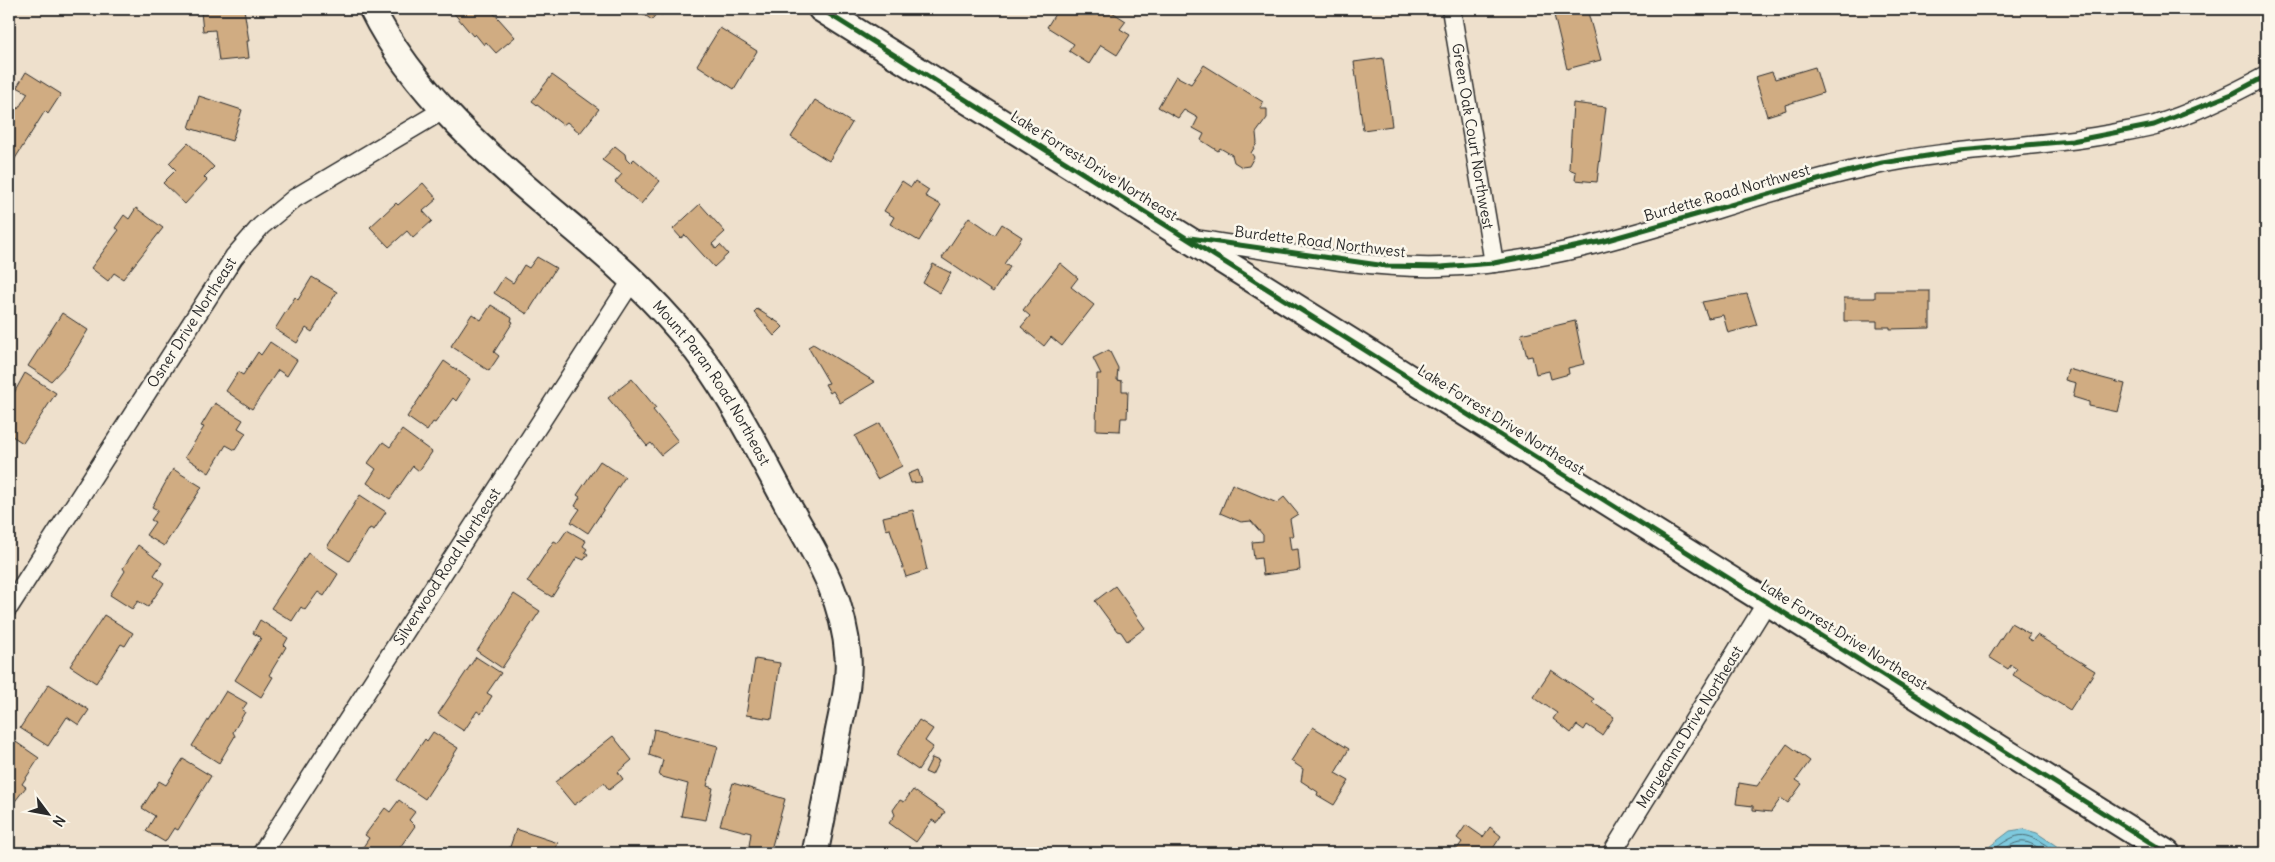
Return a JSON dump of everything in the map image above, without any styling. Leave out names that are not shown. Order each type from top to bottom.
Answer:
[{"type":"street","name":"Mount Paran Road Northeast","points":[[372,9],[380,25],[410,69],[445,109],[510,174],[633,279],[678,329],[720,384],[827,575],[839,602],[848,650],[847,689],[815,853]]},
{"type":"street","name":"Lake Forrest Drive Northeast","points":[[821,9],[2167,853]]},
{"type":"street","name":"Green Oak Court Northwest","points":[[1451,9],[1494,263]]},
{"type":"street","name":"Burdette Road Northwest","points":[[1185,238],[1386,266],[1441,267],[1494,263],[1604,241],[1839,174],[1882,164],[1959,151],[2072,141],[2154,125],[2232,94],[2266,76]]},
{"type":"street","name":"Osner Drive Northeast","points":[[9,607],[234,257],[261,226],[296,198],[445,109]]},
{"type":"street","name":"Silverwood Road Northeast","points":[[262,853],[633,279]]},
{"type":"street","name":"Maryeanna Drive Northeast","points":[[1612,853],[1767,602]]},
{"type":"water","points":[[2023,829],[2037,833],[2067,853],[1981,853],[2010,831]]},
{"type":"building","points":[[218,9],[244,9],[249,41],[247,41],[249,58],[219,61],[215,30],[203,31],[201,12]]},
{"type":"building","points":[[454,9],[490,9],[515,37],[496,53],[486,42],[484,45],[475,34],[473,36],[452,11]]},
{"type":"building","points":[[636,9],[666,9],[662,15],[657,12],[652,20]]},
{"type":"building","points":[[1058,9],[1115,9],[1112,12],[1126,21],[1120,29],[1130,35],[1117,55],[1101,45],[1089,64],[1069,51],[1074,44],[1047,27]]},
{"type":"building","points":[[1587,9],[1601,60],[1567,69],[1553,11]]},
{"type":"building","points":[[720,28],[757,51],[734,89],[697,65]]},
{"type":"building","points":[[1383,58],[1392,126],[1363,130],[1354,62]]},
{"type":"building","points":[[1204,65],[1263,102],[1261,109],[1267,109],[1267,118],[1256,133],[1257,143],[1251,153],[1254,157],[1249,166],[1242,167],[1234,162],[1232,155],[1220,148],[1218,151],[1201,140],[1204,134],[1193,128],[1198,118],[1184,110],[1178,118],[1158,107],[1176,76],[1191,84]]},
{"type":"building","points":[[1815,67],[1823,93],[1785,105],[1786,110],[1767,116],[1755,77],[1772,72],[1775,79]]},
{"type":"building","points":[[26,72],[61,94],[48,114],[45,111],[11,165],[14,167],[9,175],[9,103],[18,109],[28,93],[17,87]]},
{"type":"building","points":[[552,75],[599,109],[580,133],[567,122],[563,125],[532,101]]},
{"type":"building","points":[[199,96],[242,110],[232,141],[189,128]]},
{"type":"building","points":[[815,100],[852,123],[829,161],[791,137]]},
{"type":"building","points":[[1573,103],[1606,107],[1597,182],[1575,180],[1576,172],[1569,169]]},
{"type":"building","points":[[188,143],[214,167],[204,177],[207,180],[185,204],[163,183],[176,170],[169,163]]},
{"type":"building","points":[[615,146],[625,154],[626,159],[630,163],[634,159],[660,181],[641,204],[615,182],[622,174],[602,160]]},
{"type":"building","points":[[902,181],[911,187],[915,181],[929,190],[925,196],[941,205],[919,241],[890,224],[894,217],[884,211]]},
{"type":"building","points":[[423,183],[437,199],[423,211],[432,221],[413,238],[407,231],[389,247],[370,227],[396,203],[398,205]]},
{"type":"building","points":[[700,204],[725,232],[712,244],[716,249],[720,245],[728,254],[714,267],[685,235],[681,238],[673,229]]},
{"type":"building","points":[[136,208],[163,228],[123,279],[114,273],[108,281],[91,268],[119,230],[115,228],[124,215],[129,219]]},
{"type":"building","points":[[969,217],[995,235],[1002,224],[1022,237],[1004,264],[1010,267],[993,292],[942,258]]},
{"type":"building","points":[[537,257],[556,268],[527,314],[494,293],[504,277],[513,283],[524,265],[529,268]]},
{"type":"building","points":[[1060,263],[1078,278],[1071,287],[1094,305],[1062,346],[1051,337],[1044,346],[1021,327],[1030,316],[1023,310]]},
{"type":"building","points":[[933,264],[951,273],[940,293],[923,283]]},
{"type":"building","points":[[312,277],[337,292],[312,332],[306,328],[297,343],[275,329],[295,297],[298,300]]},
{"type":"building","points":[[1875,291],[1930,291],[1930,328],[1890,329],[1890,327],[1877,327],[1877,321],[1844,321],[1844,298],[1875,298]]},
{"type":"building","points":[[1747,294],[1757,325],[1728,333],[1723,315],[1708,318],[1702,302]]},
{"type":"building","points":[[491,305],[512,318],[511,321],[513,322],[494,352],[499,356],[489,371],[451,346],[472,314],[481,320]]},
{"type":"building","points":[[757,309],[783,327],[774,336],[754,312]]},
{"type":"building","points":[[62,313],[88,330],[67,364],[51,381],[28,366]]},
{"type":"building","points":[[1575,321],[1584,364],[1568,368],[1569,374],[1551,379],[1549,371],[1536,374],[1532,356],[1527,357],[1521,334]]},
{"type":"building","points":[[270,342],[297,360],[287,376],[278,370],[252,409],[226,391],[238,372],[243,375],[258,352],[261,355]]},
{"type":"building","points":[[813,344],[875,382],[840,403],[833,391],[830,393],[825,384],[829,383],[808,347]]},
{"type":"building","points":[[1109,350],[1118,368],[1117,380],[1122,381],[1122,391],[1128,391],[1127,418],[1121,418],[1120,431],[1096,430],[1097,374],[1101,374],[1093,358]]},
{"type":"building","points":[[444,361],[470,379],[456,401],[453,398],[427,431],[407,417]]},
{"type":"building","points":[[2068,369],[2125,384],[2118,412],[2089,406],[2089,402],[2073,397],[2076,383],[2065,380]]},
{"type":"building","points":[[25,373],[56,393],[23,443],[9,434],[9,402]]},
{"type":"building","points":[[632,379],[656,408],[653,410],[678,441],[661,455],[651,443],[647,446],[608,398]]},
{"type":"building","points":[[215,403],[243,420],[238,428],[246,433],[235,450],[226,445],[209,473],[185,457],[204,427],[201,426]]},
{"type":"building","points":[[880,423],[902,466],[877,479],[855,436]]},
{"type":"building","points":[[402,430],[432,452],[419,471],[413,466],[390,499],[367,483],[376,469],[368,463],[383,442],[390,447]]},
{"type":"building","points":[[600,461],[625,477],[588,533],[571,522],[580,509],[575,506],[580,497],[577,495]]},
{"type":"building","points":[[173,469],[202,487],[164,546],[146,535],[155,522],[151,520],[158,510],[152,507]]},
{"type":"building","points":[[918,470],[922,482],[911,483],[908,474]]},
{"type":"building","points":[[1232,484],[1277,503],[1284,497],[1298,514],[1290,519],[1293,536],[1289,536],[1291,550],[1298,549],[1300,570],[1263,575],[1261,558],[1254,559],[1252,542],[1263,541],[1263,535],[1251,521],[1241,522],[1220,513]]},
{"type":"building","points":[[360,495],[386,512],[374,530],[370,528],[349,561],[327,547]]},
{"type":"building","points":[[913,510],[927,570],[906,577],[890,529],[886,530],[883,517]]},
{"type":"building","points":[[567,530],[586,541],[583,546],[587,549],[585,552],[588,554],[584,560],[577,557],[552,597],[527,582],[554,541],[558,543]]},
{"type":"building","points":[[138,545],[162,563],[154,575],[164,583],[148,607],[138,601],[132,609],[110,595],[125,571],[123,568]]},
{"type":"building","points":[[308,553],[338,574],[324,596],[318,592],[305,610],[301,607],[292,621],[271,608]]},
{"type":"building","points":[[1115,586],[1145,628],[1127,641],[1121,632],[1117,631],[1095,601]]},
{"type":"building","points":[[514,594],[540,611],[502,668],[477,651]]},
{"type":"building","points":[[104,615],[133,633],[125,646],[121,644],[96,683],[70,666]]},
{"type":"building","points":[[260,620],[288,638],[284,645],[286,647],[269,675],[273,677],[261,697],[235,680],[261,638],[253,633]]},
{"type":"building","points":[[2011,623],[2030,634],[2027,638],[2032,641],[2037,635],[2095,671],[2070,710],[2013,675],[2017,669],[2011,665],[2008,669],[1989,657]]},
{"type":"building","points":[[476,657],[501,673],[487,693],[492,696],[481,714],[477,711],[464,731],[438,714]]},
{"type":"building","points":[[755,659],[780,663],[772,719],[746,715]]},
{"type":"building","points":[[1551,670],[1594,699],[1592,702],[1614,717],[1602,735],[1587,725],[1584,730],[1577,725],[1571,733],[1553,719],[1557,713],[1533,697]]},
{"type":"building","points":[[49,684],[89,710],[79,725],[67,717],[48,746],[20,728]]},
{"type":"building","points":[[226,691],[247,703],[242,710],[245,712],[233,732],[235,736],[219,763],[192,746]]},
{"type":"building","points":[[919,720],[933,729],[925,741],[933,747],[918,770],[896,755]]},
{"type":"building","points":[[1313,727],[1349,749],[1335,773],[1349,781],[1334,805],[1317,795],[1318,792],[1301,781],[1303,769],[1291,761]]},
{"type":"building","points":[[654,729],[718,746],[707,786],[713,788],[706,820],[681,816],[688,784],[659,776],[663,760],[649,755]]},
{"type":"building","points":[[433,732],[458,748],[425,799],[397,780],[425,739],[427,741]]},
{"type":"building","points":[[613,736],[632,760],[618,772],[623,779],[609,790],[604,783],[574,805],[555,782]]},
{"type":"building","points":[[13,740],[39,758],[22,784],[26,787],[9,809],[9,747]]},
{"type":"building","points":[[1787,744],[1810,761],[1796,780],[1802,784],[1788,803],[1781,798],[1771,812],[1753,810],[1753,806],[1736,804],[1739,783],[1757,786]]},
{"type":"building","points":[[932,758],[939,761],[932,775],[925,772]]},
{"type":"building","points":[[183,759],[211,776],[178,830],[174,828],[165,842],[146,831],[155,816],[142,808],[159,781],[166,785]]},
{"type":"building","points":[[733,783],[785,799],[770,853],[748,853],[751,833],[720,825]]},
{"type":"building","points":[[913,790],[945,812],[937,823],[932,820],[916,842],[889,823],[895,815],[893,810],[900,800],[904,802]]},
{"type":"building","points":[[399,800],[415,812],[409,820],[415,826],[396,853],[371,853],[363,847],[369,838],[365,835],[385,808],[390,812]]},
{"type":"building","points":[[1466,825],[1483,837],[1490,827],[1501,836],[1490,853],[1454,853],[1462,842],[1457,838]]},
{"type":"building","points":[[516,829],[558,843],[554,853],[508,853]]},
{"type":"cycle path","points":[[821,9],[2167,853]]},
{"type":"cycle path","points":[[1190,238],[1386,266],[1441,267],[1494,263],[1604,241],[1882,163],[1959,151],[2072,141],[2154,125],[2232,94],[2266,76]]}]
